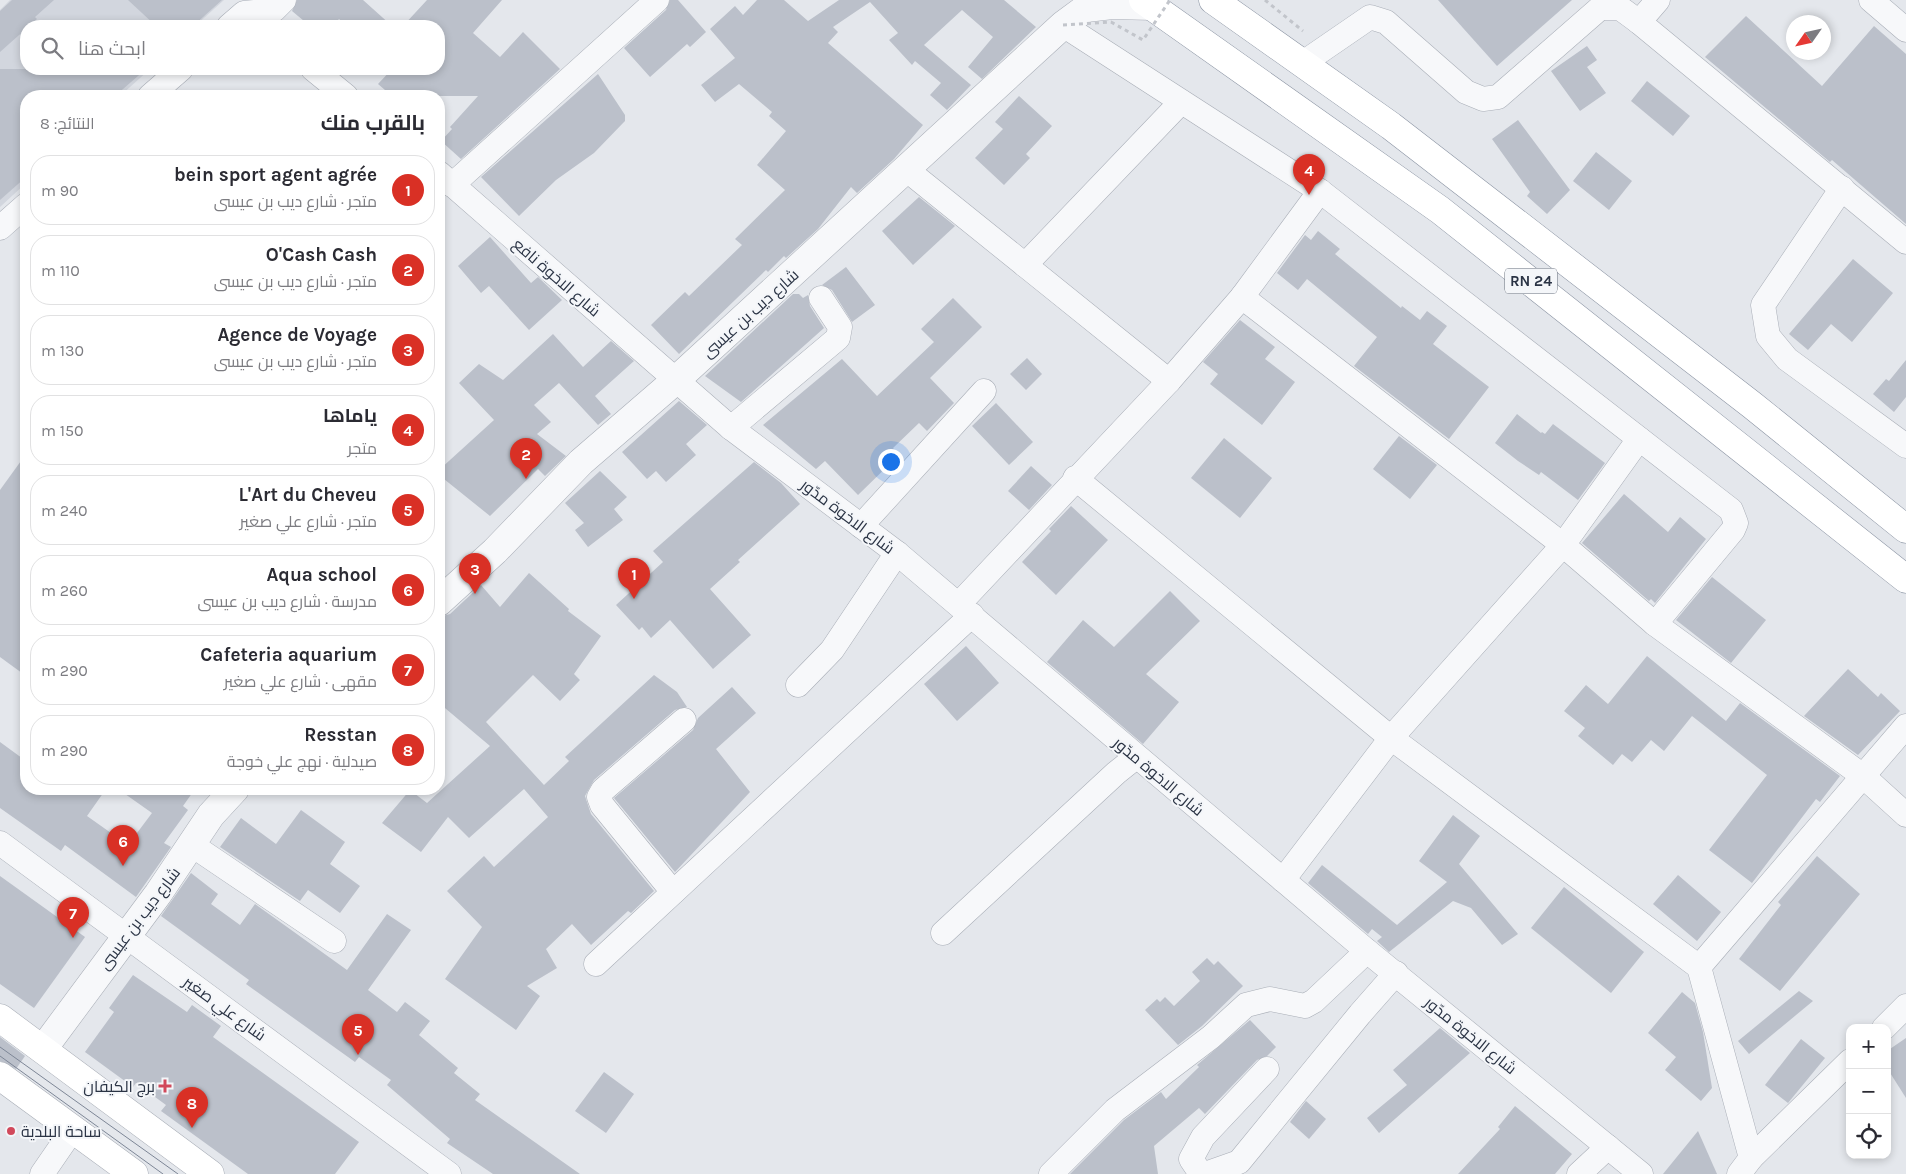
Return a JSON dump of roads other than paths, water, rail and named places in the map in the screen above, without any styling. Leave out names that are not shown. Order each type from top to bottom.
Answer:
[{"type":"main road","name":"RN 24","points":[[1215,1],[1313,56],[1407,138],[1736,392],[1906,529]]},
{"type":"main road","name":"RN 24","points":[[1155,2],[1440,210],[1906,579]]},
{"type":"main road","points":[[0,1018],[210,1174]]},
{"type":"main road","points":[[0,1076],[134,1174]]},
{"type":"street","points":[[241,16],[274,10],[284,0]]},
{"type":"street","points":[[446,179],[657,0]]},
{"type":"street","points":[[1063,25],[1078,0]]},
{"type":"street","points":[[1639,22],[1658,0]]},
{"type":"street","points":[[1871,0],[1906,30]]},
{"type":"street","points":[[1063,25],[1086,8],[1155,2]]},
{"type":"street","points":[[1313,56],[1370,17],[1386,22],[1466,92],[1483,99],[1498,97],[1600,8],[1620,8],[1906,242]]},
{"type":"street","points":[[1063,25],[1320,191],[1731,510],[1736,523],[1727,539],[1655,624]]},
{"type":"street","name":"شارع ديب بن عيسى","points":[[445,597],[495,551],[581,462],[676,380],[1063,25]]},
{"type":"street","points":[[157,90],[174,75]]},
{"type":"street","points":[[320,75],[339,90]]},
{"type":"street","points":[[1025,265],[1181,102]]},
{"type":"street","points":[[907,170],[1169,381]]},
{"type":"street","name":"شارع الاخوة نافع","points":[[446,179],[570,290],[676,380]]},
{"type":"street","points":[[1842,188],[1763,305],[1768,336],[1787,359],[1906,446]]},
{"type":"street","points":[[596,964],[674,892],[966,609],[1075,478],[1169,381],[1242,297],[1320,191]]},
{"type":"street","points":[[0,228],[20,210]]},
{"type":"street","points":[[1242,297],[1563,545],[1655,624],[1863,776],[1906,815]]},
{"type":"street","points":[[731,428],[838,338],[840,326],[821,298]]},
{"type":"street","name":"شارع الاخوة مدّور","points":[[676,380],[731,428],[898,553],[966,609],[1136,757],[1367,951],[1641,1174]]},
{"type":"street","points":[[861,526],[984,391]]},
{"type":"street","points":[[1283,880],[1390,738],[1563,545],[1640,439]]},
{"type":"street","points":[[1075,478],[1390,738],[1699,967],[1745,1166]]},
{"type":"street","points":[[798,685],[832,650],[898,553]]},
{"type":"street","points":[[674,892],[602,805],[599,797],[602,790],[684,720]]},
{"type":"street","points":[[1699,967],[1906,726]]},
{"type":"street","points":[[943,933],[1116,773],[1136,757]]},
{"type":"street","name":"شارع ديب بن عيسى","points":[[43,1049],[192,846],[211,815],[229,795]]},
{"type":"street","name":"شارع علي صغير","points":[[0,843],[449,1174]]},
{"type":"street","points":[[192,846],[334,941]]},
{"type":"street","points":[[1051,1174],[1115,1110],[1211,1037],[1246,1005],[1270,999],[1305,1006],[1314,1001],[1367,951]]},
{"type":"street","points":[[1267,1069],[1203,1136],[1192,1159],[1203,1174],[1239,1162],[1360,1014],[1396,974]]},
{"type":"street","points":[[1888,1024],[1906,1006]]},
{"type":"street","points":[[1745,1166],[1846,1065]]},
{"type":"street","points":[[42,1174],[73,1130]]},
{"type":"street","points":[[1579,1174],[1608,1147]]},
{"type":"tram line","points":[[0,1047],[178,1174]]},
{"type":"tram line","points":[[0,1056],[163,1174]]},
{"type":"place","name":"ياماها","points":[[1309,195]]},
{"type":"place","name":"O'Cash Cash","points":[[526,479]]},
{"type":"place","name":"Agence de Voyage","points":[[475,594]]},
{"type":"place","name":"bein sport agent agrée","points":[[634,599]]},
{"type":"place","name":"Aqua school","points":[[123,866]]},
{"type":"place","name":"Cafeteria aquarium","points":[[73,938]]},
{"type":"place","name":"L'Art du Cheveu","points":[[358,1055]]},
{"type":"place","name":"برج الكيفان","points":[[165,1086]]},
{"type":"place","name":"Resstan","points":[[192,1128]]},
{"type":"place","name":"ساحة البلدية","points":[[11,1131]]}]
